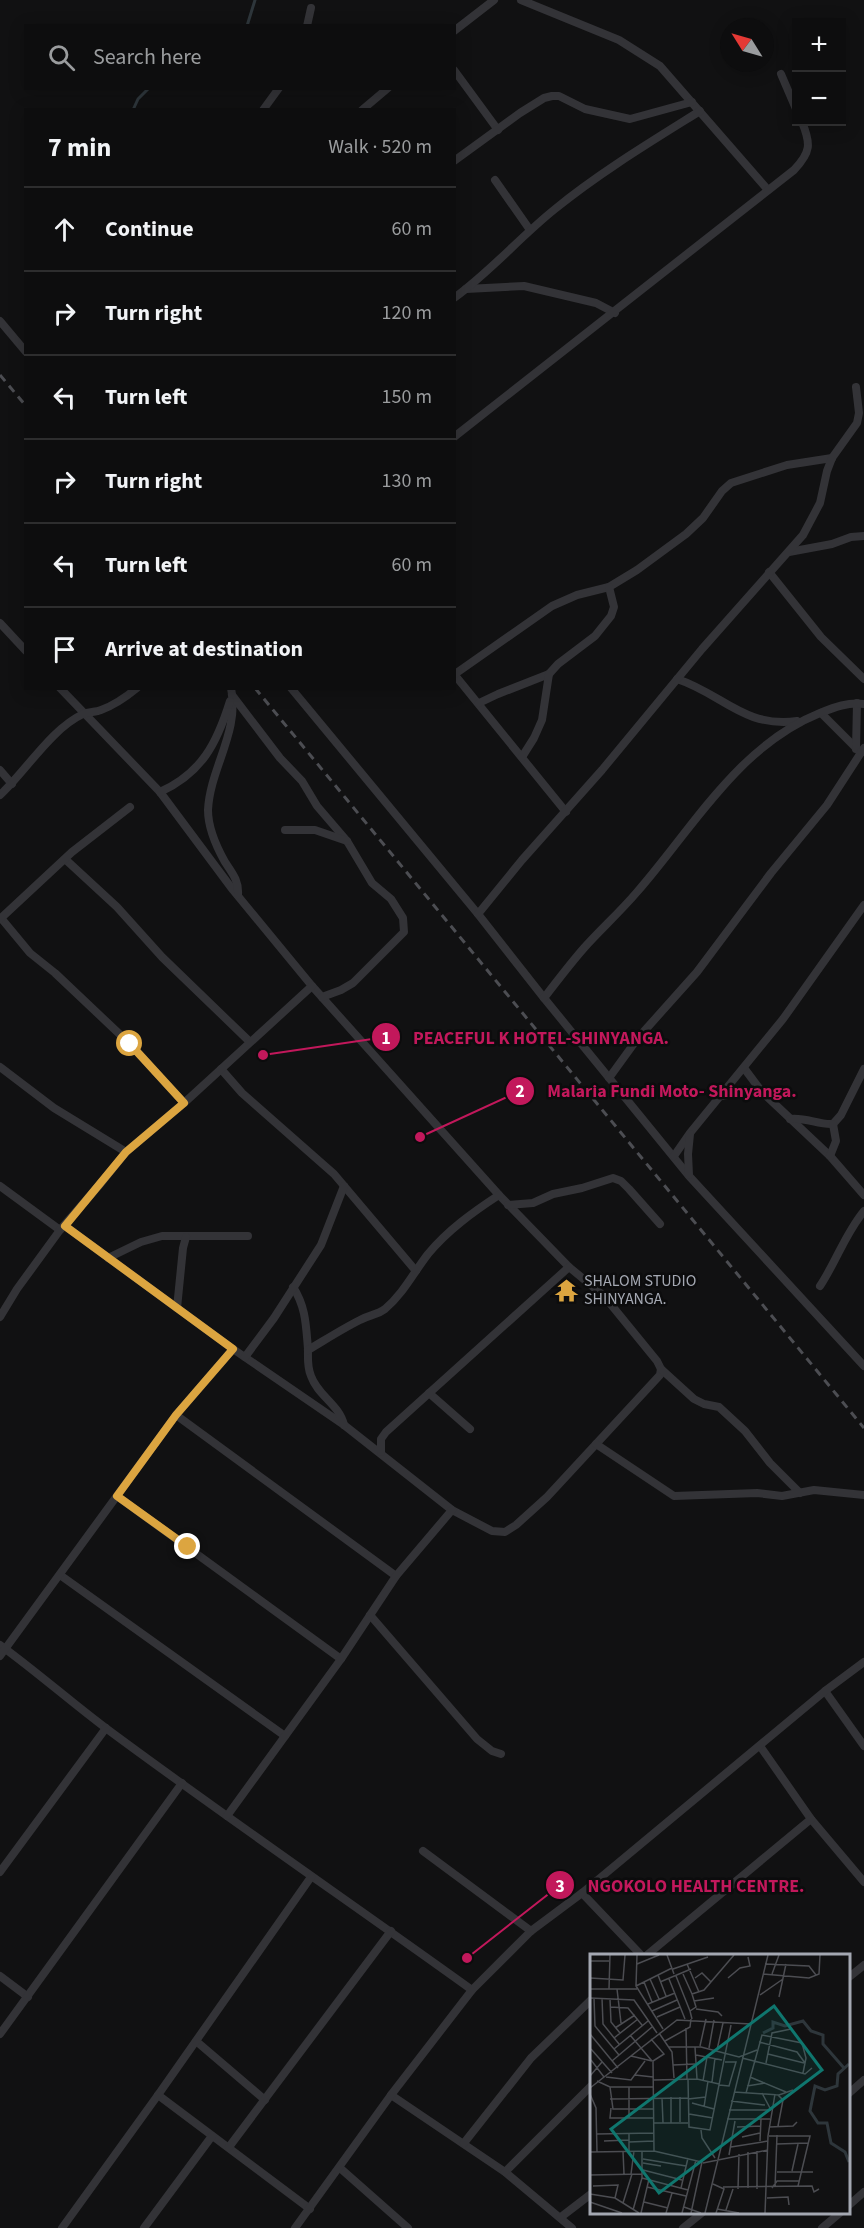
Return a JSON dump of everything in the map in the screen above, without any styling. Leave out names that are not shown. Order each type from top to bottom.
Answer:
[{"type":"street","points":[[456,29],[494,0]]},
{"type":"street","points":[[524,0],[628,44],[660,66],[768,190]]},
{"type":"street","points":[[307,24],[311,8]]},
{"type":"street","points":[[456,73],[498,130]]},
{"type":"street","points":[[781,74],[792,100]]},
{"type":"street","points":[[264,108],[278,90]]},
{"type":"street","points":[[364,108],[386,90]]},
{"type":"street","points":[[456,159],[544,98],[552,96],[558,96],[585,109],[630,119],[692,102]]},
{"type":"street","points":[[456,297],[499,262],[530,230],[577,191],[700,111]]},
{"type":"street","points":[[456,435],[615,313],[794,170],[808,151],[809,141],[803,126]]},
{"type":"street","points":[[495,180],[530,230]]},
{"type":"street","points":[[466,290],[525,286],[596,303],[615,313]]},
{"type":"street","points":[[0,321],[24,350]]},
{"type":"street","points":[[478,914],[677,678],[789,552],[814,518],[832,458],[857,423],[859,413],[856,387]]},
{"type":"street","points":[[456,673],[552,606],[577,595],[609,587],[686,534],[703,518],[722,491],[731,483],[787,465],[832,458]]},
{"type":"street","points":[[789,552],[864,536]]},
{"type":"street","points":[[769,572],[821,638],[864,679]]},
{"type":"street","points":[[479,703],[549,674],[558,664],[595,636],[611,616],[614,607],[609,587]]},
{"type":"street","points":[[0,623],[24,649]]},
{"type":"street","points":[[522,757],[542,720],[549,674]]},
{"type":"street","points":[[456,675],[566,812]]},
{"type":"street","points":[[677,678],[692,684],[745,715],[764,722],[801,721]]},
{"type":"street","points":[[62,690],[160,792],[238,895],[312,986],[508,1205],[568,1267],[604,1296],[624,1318],[661,1369],[694,1399],[719,1407],[745,1431],[770,1463],[800,1493]]},
{"type":"street","points":[[0,795],[45,746],[84,714],[108,707],[134,690]]},
{"type":"street","points":[[293,690],[478,914],[543,998],[689,1176],[864,1366]]},
{"type":"street","points":[[160,792],[176,785],[202,760],[214,743],[231,692]]},
{"type":"street","points":[[231,692],[280,758],[302,781],[317,806],[347,841],[372,883],[391,899],[405,925],[404,932],[353,983],[322,997]]},
{"type":"street","points":[[231,692],[233,711],[231,725],[210,788],[208,812],[210,831],[235,877],[238,895]]},
{"type":"street","points":[[543,998],[583,950],[636,893],[726,782],[752,755],[801,721],[839,706],[861,704],[860,750],[844,782],[771,873],[703,965],[638,1038],[609,1078]]},
{"type":"street","points":[[821,713],[860,750]]},
{"type":"street","points":[[0,770],[12,784]]},
{"type":"street","points":[[130,807],[79,845],[0,919],[30,953],[55,973],[130,1044],[184,1103]]},
{"type":"street","points":[[285,830],[315,830],[347,841]]},
{"type":"street","points":[[65,859],[117,907],[162,957],[250,1042]]},
{"type":"street","points":[[674,1156],[816,974],[864,905]]},
{"type":"street","points":[[0,1317],[17,1289],[62,1228],[126,1152],[184,1103],[312,986]]},
{"type":"street","points":[[0,1067],[54,1108],[126,1152]]},
{"type":"street","points":[[744,1068],[762,1092],[830,1156],[864,1195]]},
{"type":"street","points":[[221,1069],[242,1093],[320,1161],[416,1271]]},
{"type":"street","points":[[830,1156],[836,1141],[833,1124],[841,1114],[864,1069]]},
{"type":"street","points":[[721,1096],[749,1091],[762,1092]]},
{"type":"street","points":[[790,1119],[807,1118],[833,1124]]},
{"type":"street","points":[[689,1176],[690,1133]]},
{"type":"street","points":[[508,1205],[533,1203],[553,1194],[613,1178],[621,1181],[660,1224]]},
{"type":"street","points":[[0,1186],[108,1258],[233,1349],[344,1425],[452,1510],[492,1531],[505,1532],[547,1497],[660,1375],[661,1369]]},
{"type":"street","points":[[245,1357],[274,1318],[321,1245],[344,1186]]},
{"type":"street","points":[[308,1350],[363,1318],[376,1315],[386,1308],[429,1253],[469,1215],[499,1195]]},
{"type":"street","points":[[820,1286],[834,1266],[849,1232],[864,1211]]},
{"type":"street","points":[[108,1258],[162,1236],[248,1236]]},
{"type":"street","points":[[177,1308],[186,1237]]},
{"type":"street","points":[[381,1452],[381,1439],[386,1432],[568,1267]]},
{"type":"street","points":[[293,1287],[304,1309],[311,1377],[317,1389],[330,1400],[342,1416],[344,1425]]},
{"type":"street","points":[[233,1349],[176,1415],[60,1575],[2,1650],[311,1877],[472,1990]]},
{"type":"street","points":[[429,1393],[470,1429]]},
{"type":"street","points":[[176,1415],[396,1576]]},
{"type":"street","points":[[596,1444],[674,1496],[720,1496],[748,1493],[782,1496],[814,1490],[864,1495]]},
{"type":"street","points":[[117,1496],[341,1659]]},
{"type":"street","points":[[227,1816],[341,1659],[396,1576],[452,1510]]},
{"type":"street","points":[[60,1575],[285,1736]]},
{"type":"street","points":[[370,1615],[477,1739],[492,1751],[501,1754]]},
{"type":"street","points":[[296,2228],[391,2095],[472,1990],[531,1931],[582,1893],[825,1691],[864,1662]]},
{"type":"street","points":[[825,1691],[864,1746]]},
{"type":"street","points":[[0,1872],[106,1728]]},
{"type":"street","points":[[760,1746],[811,1819],[864,1882]]},
{"type":"street","points":[[0,2034],[182,1783]]},
{"type":"street","points":[[648,1954],[811,1819]]},
{"type":"street","points":[[423,1851],[531,1931]]},
{"type":"street","points":[[62,2228],[158,2096],[311,1877]]},
{"type":"street","points":[[582,1893],[640,1954]]},
{"type":"street","points":[[229,2147],[391,1931]]},
{"type":"street","points":[[849,1977],[864,1965]]},
{"type":"street","points":[[0,1976],[28,1997]]},
{"type":"street","points":[[464,2143],[531,2058],[590,2001]]},
{"type":"street","points":[[196,2041],[265,2100]]},
{"type":"street","points":[[849,2093],[864,2080]]},
{"type":"street","points":[[505,2172],[590,2087]]},
{"type":"street","points":[[391,2095],[505,2172],[572,2228]]},
{"type":"street","points":[[158,2096],[310,2209]]},
{"type":"street","points":[[144,2228],[212,2136]]},
{"type":"street","points":[[340,2168],[408,2228]]},
{"type":"street","points":[[849,2205],[864,2192]]},
{"type":"street","points":[[561,2217],[590,2195]]},
{"type":"street","points":[[686,2227],[701,2213]]},
{"type":"street","points":[[822,2228],[839,2213]]},
{"type":"waterway","points":[[248,24],[255,0]]},
{"type":"waterway","points":[[134,108],[138,99],[147,90]]},
{"type":"railway","points":[[0,375],[24,404]]},
{"type":"railway","points":[[257,690],[864,1428]]},
{"type":"place","name":"PEACEFUL K HOTEL-SHINYANGA.","points":[[263,1055]]},
{"type":"place","name":"Malaria Fundi Moto- Shinyanga.","points":[[420,1137]]},
{"type":"place","name":"SHALOM STUDIO SHINYANGA.","points":[[566,1290]]},
{"type":"place","name":"NGOKOLO HEALTH CENTRE.","points":[[467,1958]]},
{"type":"route","points":[[130,1044],[184,1103],[126,1152],[65,1226],[233,1349],[176,1415],[117,1496],[188,1547]]}]
